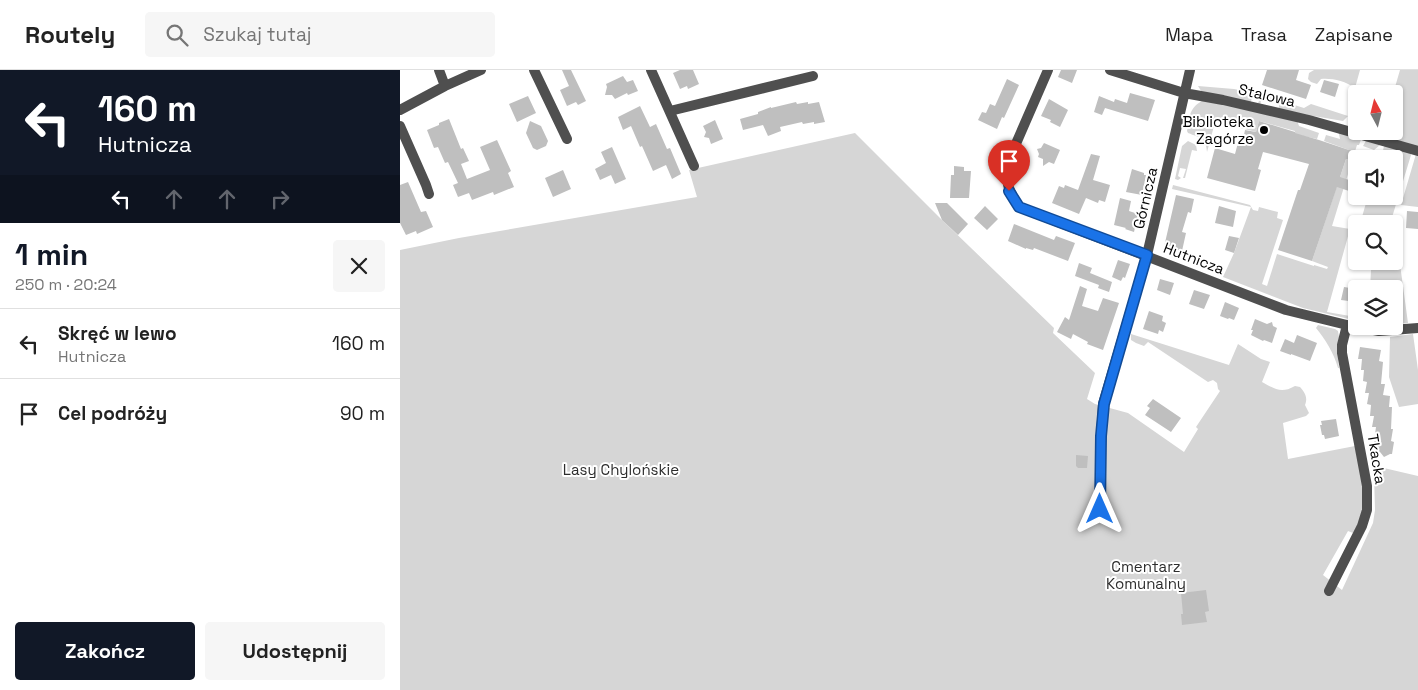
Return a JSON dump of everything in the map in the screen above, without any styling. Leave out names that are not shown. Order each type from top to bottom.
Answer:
[{"type":"street","points":[[439,70],[445,86]]},
{"type":"street","points":[[400,110],[445,86],[481,70]]},
{"type":"street","points":[[534,70],[567,139]]},
{"type":"street","points":[[651,70],[694,166]]},
{"type":"street","name":"Hutnicza","points":[[1048,70],[1008,162],[1006,175],[1009,191],[1019,207],[1286,310],[1379,331],[1418,328]]},
{"type":"street","name":"Stalowa","points":[[1110,70],[1184,93],[1309,120],[1418,151]]},
{"type":"street","name":"Górnicza","points":[[1100,509],[1101,436],[1104,404],[1147,255],[1190,70]]},
{"type":"street","points":[[670,111],[814,76]]},
{"type":"street","points":[[400,126],[426,185],[428,194]]},
{"type":"street","name":"Tkacka","points":[[1329,591],[1362,526],[1367,510],[1367,486],[1342,353],[1347,325]]},
{"type":"green space","points":[[1314,70],[1360,70],[1356,85],[1321,79],[1317,84],[1308,79],[1309,73]]},
{"type":"green space","points":[[1400,70],[1418,70],[1418,148],[1393,140],[1403,140],[1403,85],[1396,85]]},
{"type":"green space","points":[[1198,86],[1254,93],[1250,104],[1203,94]]},
{"type":"green space","points":[[1262,95],[1304,108],[1311,104],[1348,116],[1343,121],[1278,110],[1280,103],[1277,101],[1262,98],[1260,105],[1258,103]]},
{"type":"green space","points":[[1204,100],[1297,120],[1299,126],[1319,133],[1317,139],[1294,134],[1295,131],[1259,121],[1256,132],[1190,115],[1195,106]]},
{"type":"green space","points":[[1189,120],[1214,126],[1207,152],[1204,141],[1188,133]]},
{"type":"green space","points":[[1338,130],[1348,133],[1348,140],[1361,140],[1355,150],[1349,150],[1324,141],[1326,135],[1340,139]]},
{"type":"green space","name":"Lasy Chylońskie","points":[[855,133],[1054,328],[1053,333],[1095,373],[1087,399],[1095,404],[1128,413],[1184,452],[1198,429],[1196,427],[1220,391],[1217,383],[1213,380],[1208,382],[1148,342],[1144,346],[1136,343],[1131,340],[1131,334],[1229,365],[1238,344],[1261,359],[1270,362],[1262,382],[1278,390],[1286,390],[1295,386],[1300,387],[1306,395],[1305,405],[1309,413],[1306,416],[1283,423],[1288,459],[1355,446],[1361,473],[1364,500],[1361,518],[1353,533],[1348,531],[1323,575],[1342,590],[1373,523],[1375,510],[1374,474],[1371,465],[1418,476],[1418,690],[400,690],[400,250],[697,197],[689,170]]},
{"type":"green space","points":[[1366,140],[1370,140],[1410,152],[1411,155],[1403,181],[1403,150],[1383,150],[1384,146],[1380,145],[1374,150],[1363,146]]},
{"type":"green space","points":[[1188,141],[1196,145],[1197,151],[1192,150],[1185,178],[1183,178],[1186,169],[1180,168],[1178,176],[1181,178],[1178,180],[1175,179],[1182,146]]},
{"type":"green space","points":[[1348,153],[1348,174],[1332,226],[1348,229],[1348,236],[1327,312],[1348,316],[1348,319],[1303,308],[1223,277],[1251,207],[1172,189],[1173,185],[1250,205],[1253,210],[1258,211],[1259,207],[1278,212],[1277,218],[1283,220],[1262,284],[1267,286],[1277,254],[1314,266],[1327,269],[1328,267],[1312,261]]},
{"type":"green space","points":[[1416,154],[1418,154],[1418,207],[1401,205],[1403,205],[1403,198]]},
{"type":"green space","points":[[1365,205],[1396,205],[1393,215],[1363,215]]},
{"type":"green space","points":[[1371,270],[1401,270],[1402,280],[1370,280]]},
{"type":"green space","points":[[1403,286],[1408,323],[1403,323]]},
{"type":"green space","points":[[1318,325],[1338,331],[1337,351],[1339,368],[1329,346],[1316,328]]},
{"type":"green space","points":[[1413,334],[1418,370],[1418,404],[1399,407],[1389,377],[1390,337]]},
{"type":"building","points":[[562,70],[571,70],[586,101],[578,105],[576,102],[567,106],[560,90],[569,86]]},
{"type":"building","points":[[680,70],[693,70],[699,84],[688,89],[687,86],[680,89],[673,73]]},
{"type":"building","points":[[1061,70],[1077,70],[1072,83],[1058,77]]},
{"type":"building","points":[[1267,70],[1299,70],[1296,80],[1311,85],[1306,99],[1262,85]]},
{"type":"building","points":[[623,76],[627,82],[633,80],[638,91],[628,95],[627,93],[615,99],[612,95],[605,95],[606,84]]},
{"type":"building","points":[[1007,79],[1019,85],[997,129],[978,120],[982,112],[986,113],[990,104],[995,106]]},
{"type":"building","points":[[1324,80],[1339,84],[1335,97],[1320,92]]},
{"type":"building","points":[[1130,93],[1155,100],[1148,121],[1105,108],[1102,115],[1094,112],[1099,96],[1114,102],[1115,99],[1127,103]]},
{"type":"building","points":[[528,96],[536,113],[517,122],[509,104]]},
{"type":"building","points":[[1049,99],[1068,110],[1060,127],[1050,122],[1051,120],[1041,116]]},
{"type":"building","points":[[796,102],[797,104],[808,102],[808,104],[819,102],[825,122],[803,124],[802,122],[780,127],[781,131],[768,136],[763,125],[743,130],[740,119],[758,114],[758,112],[771,107]]},
{"type":"building","points":[[640,106],[650,127],[656,124],[667,149],[670,148],[681,174],[672,179],[666,165],[653,171],[631,126],[623,130],[618,117]]},
{"type":"building","points":[[449,119],[461,149],[463,148],[469,161],[461,164],[467,179],[490,170],[480,147],[497,140],[511,171],[508,173],[514,187],[494,195],[493,192],[472,200],[469,193],[458,197],[453,185],[458,183],[448,162],[445,163],[438,147],[434,148],[427,130]]},
{"type":"building","points":[[715,120],[723,139],[711,144],[709,138],[704,137],[706,132],[703,126]]},
{"type":"building","points":[[530,121],[541,126],[548,141],[546,146],[537,150],[533,148],[526,133]]},
{"type":"building","points":[[1259,121],[1349,150],[1348,159],[1346,159],[1340,177],[1348,180],[1348,191],[1337,187],[1312,261],[1278,250],[1298,190],[1300,190],[1309,164],[1263,152],[1258,169],[1261,170],[1255,191],[1207,178],[1215,148],[1235,154],[1239,139],[1243,140],[1245,130],[1256,132]]},
{"type":"building","points":[[1044,143],[1060,150],[1054,164],[1049,162],[1043,166],[1043,159],[1038,157],[1037,149],[1041,148]]},
{"type":"building","points":[[612,147],[626,179],[615,184],[611,175],[600,180],[595,169],[606,163],[601,152]]},
{"type":"building","points":[[1091,154],[1100,156],[1093,180],[1110,185],[1105,202],[1099,200],[1098,203],[1086,198],[1079,214],[1052,203],[1059,186],[1064,188],[1065,185],[1078,190]]},
{"type":"building","points":[[954,166],[964,167],[964,171],[971,171],[969,198],[950,198],[951,175],[954,175]]},
{"type":"building","points":[[1132,169],[1146,175],[1142,195],[1126,192]]},
{"type":"building","points":[[563,170],[571,189],[553,197],[545,178]]},
{"type":"building","points":[[408,182],[421,212],[426,211],[433,227],[417,234],[416,231],[406,235],[400,223],[400,185]]},
{"type":"building","points":[[1176,195],[1194,199],[1191,213],[1188,212],[1182,232],[1186,233],[1182,251],[1164,247]]},
{"type":"building","points":[[1120,198],[1131,201],[1129,211],[1138,214],[1134,232],[1114,225]]},
{"type":"building","points":[[935,203],[947,203],[968,224],[958,235],[942,220]]},
{"type":"building","points":[[985,206],[998,219],[987,230],[974,218]]},
{"type":"building","points":[[1219,206],[1236,211],[1233,227],[1215,223]]},
{"type":"building","points":[[1407,211],[1418,212],[1418,229],[1406,228]]},
{"type":"building","points":[[1014,224],[1054,240],[1056,236],[1075,243],[1068,261],[1034,248],[1033,250],[1026,249],[1008,241]]},
{"type":"building","points":[[1229,236],[1239,238],[1234,253],[1225,250]]},
{"type":"building","points":[[1118,260],[1130,264],[1125,278],[1123,277],[1121,281],[1112,277]]},
{"type":"building","points":[[1079,263],[1092,268],[1090,273],[1112,282],[1109,292],[1098,288],[1099,285],[1075,276]]},
{"type":"building","points":[[1160,279],[1174,283],[1170,295],[1157,290]]},
{"type":"building","points":[[1080,286],[1087,289],[1082,306],[1098,311],[1103,298],[1119,303],[1103,350],[1087,344],[1088,342],[1073,334],[1071,339],[1057,332],[1065,317],[1069,320]]},
{"type":"building","points":[[1344,287],[1348,288],[1348,301],[1341,300]]},
{"type":"building","points":[[1194,290],[1210,295],[1204,309],[1189,304]]},
{"type":"building","points":[[1225,302],[1239,308],[1234,320],[1220,316]]},
{"type":"building","points":[[1149,311],[1163,316],[1162,321],[1166,323],[1163,332],[1159,330],[1158,334],[1143,329]]},
{"type":"building","points":[[1255,319],[1267,324],[1272,322],[1273,326],[1277,328],[1272,343],[1251,335]]},
{"type":"building","points":[[1297,335],[1317,343],[1310,361],[1280,351],[1285,339],[1294,343]]},
{"type":"building","points":[[1360,347],[1381,350],[1379,361],[1383,362],[1381,384],[1385,384],[1383,395],[1390,396],[1389,407],[1392,407],[1391,429],[1393,429],[1391,441],[1394,442],[1392,454],[1384,457],[1380,452],[1377,452],[1378,446],[1374,441],[1376,427],[1372,427],[1374,416],[1370,416],[1371,405],[1367,404],[1369,393],[1365,393],[1367,382],[1363,381],[1362,359],[1358,359]]},
{"type":"building","points":[[1153,399],[1181,418],[1171,432],[1145,415],[1150,408],[1147,406]]},
{"type":"building","points":[[1336,419],[1339,436],[1325,439],[1324,435],[1322,435],[1321,421]]},
{"type":"building","points":[[1076,455],[1088,456],[1087,468],[1078,468],[1076,466]]},
{"type":"building","points":[[1206,590],[1209,611],[1205,612],[1207,622],[1182,625],[1181,593]]},
{"type":"place","name":"Biblioteka Zagórze","points":[[1264,130]]},
{"type":"route","points":[[1009,191],[1019,207],[1147,255],[1104,404],[1101,436],[1100,509]]},
{"type":"park label","name":"Cmentarz Komunalny","points":[[1146,574]]}]
